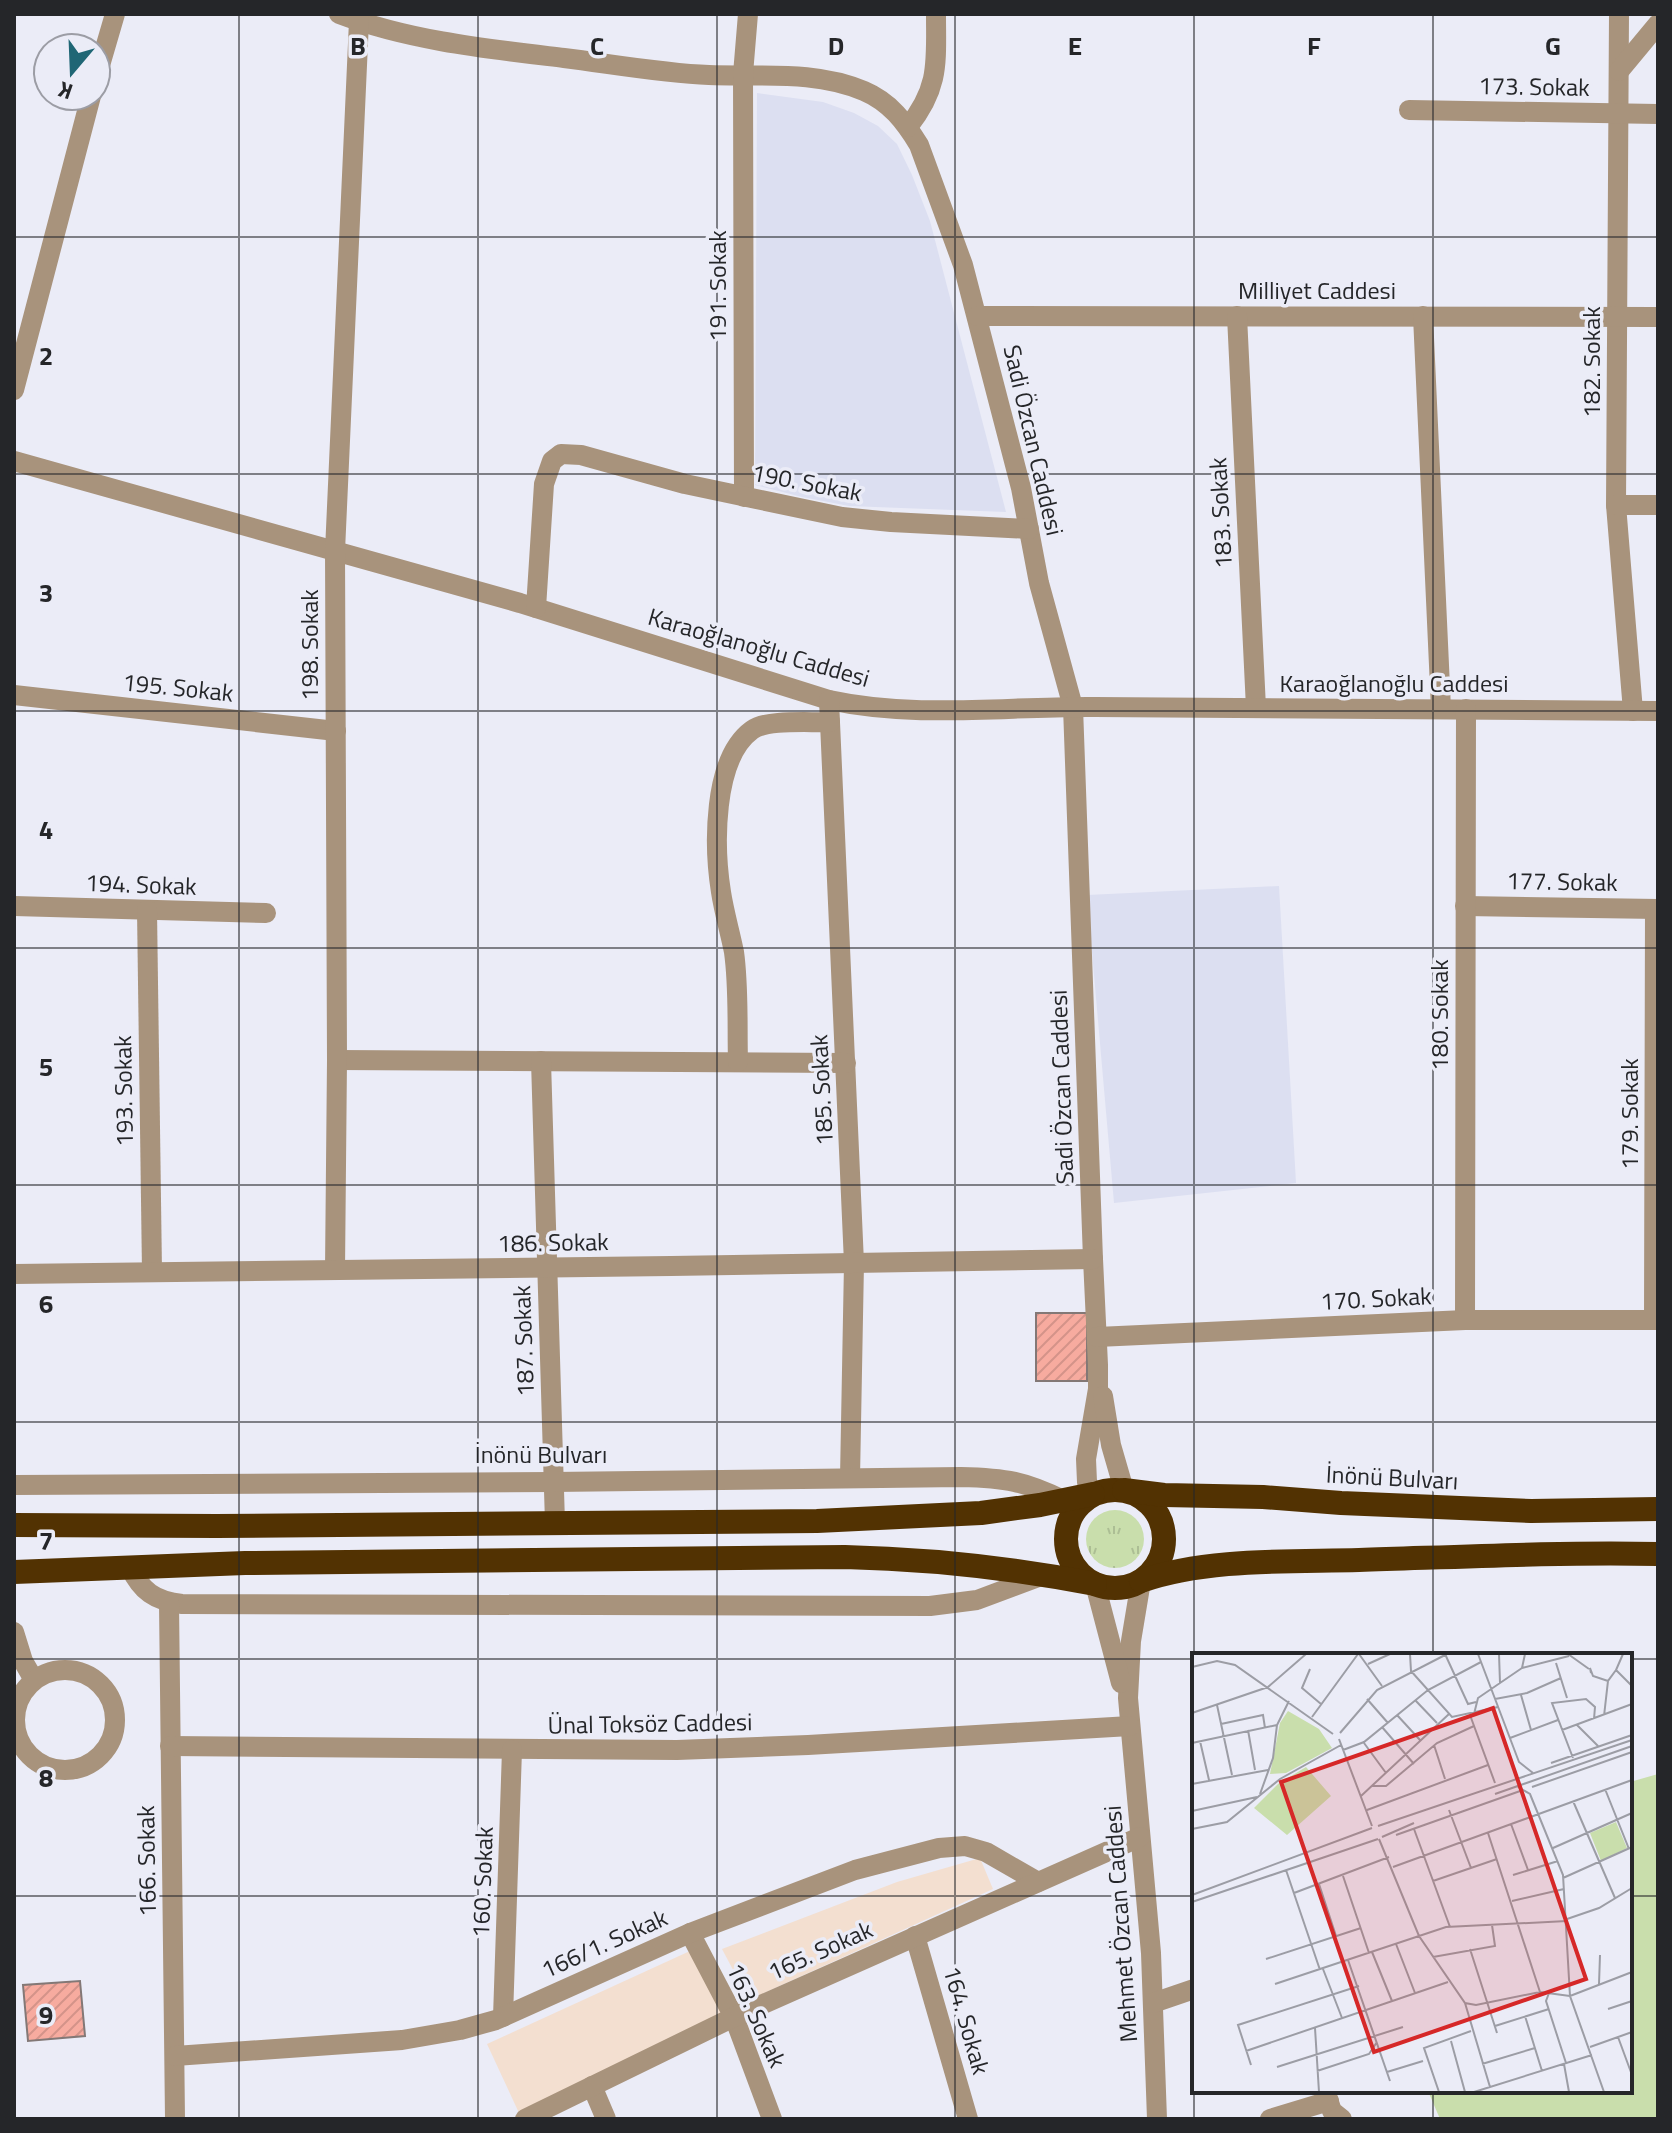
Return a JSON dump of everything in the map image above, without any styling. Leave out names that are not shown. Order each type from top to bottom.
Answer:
[{"type":"highway","points":[[16,1524],[216,1526],[858,1519],[981,1513],[1065,1501],[1108,1490],[1124,1490],[1150,1504],[1164,1530],[1160,1559],[1152,1572],[1141,1581]]},
{"type":"highway","name":"İnönü Bulvarı","points":[[1124,1490],[1164,1495],[1531,1511],[1658,1509]]},
{"type":"highway","points":[[1093,1494],[1070,1517],[1066,1548],[1071,1563],[1081,1575],[1095,1584]]},
{"type":"highway","points":[[14,1572],[245,1563],[845,1557],[941,1562],[1046,1574],[1118,1588],[1210,1566],[1475,1556],[1658,1554]]},
{"type":"street","name":"Sadi Özcan Caddesi","points":[[339,14],[443,42],[493,49],[676,72],[779,75],[844,83],[881,99],[895,111],[919,145],[958,251],[977,316],[1021,488],[1039,583],[1073,707],[1098,1365],[1098,1389],[1086,1459],[1087,1482],[1093,1494]]},
{"type":"street","name":"191. Sokak","points":[[744,497],[743,74],[748,14]]},
{"type":"street","points":[[908,127],[922,110],[933,79],[936,14]]},
{"type":"street","name":"182. Sokak","points":[[1619,14],[1616,505],[1633,711]]},
{"type":"street","name":"198. Sokak","points":[[335,1270],[335,551],[359,21]]},
{"type":"street","points":[[1619,71],[1658,24]]},
{"type":"street","name":"173. Sokak","points":[[1409,110],[1658,114]]},
{"type":"street","points":[[14,390],[87,112]]},
{"type":"street","name":"Milliyet Caddesi","points":[[977,316],[1658,317]]},
{"type":"street","name":"183. Sokak","points":[[1237,316],[1256,708]]},
{"type":"street","points":[[1423,316],[1441,709]]},
{"type":"street","name":"190. Sokak","points":[[536,608],[546,475],[556,456],[569,453],[685,484],[842,517],[1029,529]]},
{"type":"street","name":"Karaoğlanoğlu Caddesi","points":[[14,461],[536,608],[859,707],[905,711],[1073,707],[1658,711]]},
{"type":"street","points":[[1616,505],[1658,505]]},
{"type":"street","name":"195. Sokak","points":[[14,695],[336,731]]},
{"type":"street","name":"185. Sokak","points":[[829,700],[854,1263],[850,1478]]},
{"type":"street","name":"180. Sokak","points":[[1465,1320],[1466,709]]},
{"type":"street","points":[[738,1062],[734,953],[718,869],[718,828],[726,768],[733,751],[754,728],[768,724],[830,722]]},
{"type":"street","name":"194. Sokak","points":[[14,906],[266,913]]},
{"type":"street","name":"177. Sokak","points":[[1465,906],[1657,909]]},
{"type":"street","name":"179. Sokak","points":[[1656,1320],[1657,909]]},
{"type":"street","name":"193. Sokak","points":[[147,910],[152,1272]]},
{"type":"street","points":[[337,1060],[846,1063]]},
{"type":"street","name":"187. Sokak","points":[[541,1061],[555,1523]]},
{"type":"street","name":"186. Sokak","points":[[14,1274],[1093,1259]]},
{"type":"street","name":"170. Sokak","points":[[1097,1337],[1465,1320],[1656,1320]]},
{"type":"street","name":"Sadi Özcan Caddesi","points":[[1098,1365],[1111,1445],[1124,1490]]},
{"type":"street","name":"İnönü Bulvarı","points":[[14,1485],[996,1479],[1026,1483],[1065,1501]]},
{"type":"street","points":[[130,1567],[145,1591],[169,1603],[930,1606],[977,1600],[1046,1574]]},
{"type":"street","name":"Mehmet Özcan Caddesi","points":[[1141,1581],[1131,1641],[1128,1698],[1151,1953],[1157,2119]]},
{"type":"street","name":"Mehmet Özcan Caddesi","points":[[1095,1584],[1118,1667],[1130,1726]]},
{"type":"street","name":"166. Sokak","points":[[169,1603],[175,2119]]},
{"type":"street","points":[[14,1632],[23,1661],[34,1680]]},
{"type":"street","points":[[65,1670],[81,1672],[96,1681],[107,1693],[114,1708],[115,1725],[111,1740],[102,1754],[89,1764],[73,1770],[56,1770],[40,1765],[27,1754],[18,1740],[14,1724],[22,1692],[34,1680],[49,1672],[65,1670]]},
{"type":"street","name":"Ünal Toksöz Caddesi","points":[[170,1746],[677,1750],[1130,1726]]},
{"type":"street","name":"160. Sokak","points":[[503,2017],[512,1750]]},
{"type":"street","name":"165. Sokak","points":[[525,2119],[734,2017],[1140,1837]]},
{"type":"street","name":"166/1. Sokak","points":[[175,2056],[402,2040],[478,2026],[690,1933],[855,1870],[939,1848],[965,1846],[986,1852],[1038,1882]]},
{"type":"street","name":"163. Sokak","points":[[690,1933],[734,2017],[772,2119]]},
{"type":"street","name":"164. Sokak","points":[[915,1936],[968,2119]]},
{"type":"street","points":[[1153,2003],[1192,1990]]},
{"type":"street","points":[[592,2086],[606,2119]]},
{"type":"street","points":[[1270,2119],[1327,2096],[1332,2111],[1342,2119]]},
{"type":"shaded area","points":[[757,93],[823,102],[854,113],[878,126],[897,144],[930,221],[1006,512],[849,506],[755,485]]},
{"type":"shaded area","points":[[1279,886],[1296,1183],[1114,1203],[1087,895]]},
{"type":"shaded area","points":[[980,1858],[993,1889],[749,2000],[722,1949],[897,1882]]},
{"type":"shaded area","points":[[690,1951],[723,2013],[519,2113],[487,2044]]},
{"type":"green space","points":[[1115,1510],[1136,1518],[1144,1539],[1136,1560],[1115,1568],[1094,1560],[1086,1539],[1094,1518]]},
{"type":"green space","points":[[1658,1774],[1658,2119],[1440,2119],[1429,2093],[1632,2093],[1632,1781]]},
{"type":"building","points":[[1036,1313],[1087,1313],[1087,1381],[1036,1381]]},
{"type":"building","points":[[80,1981],[85,2036],[28,2041],[23,1985]]}]
